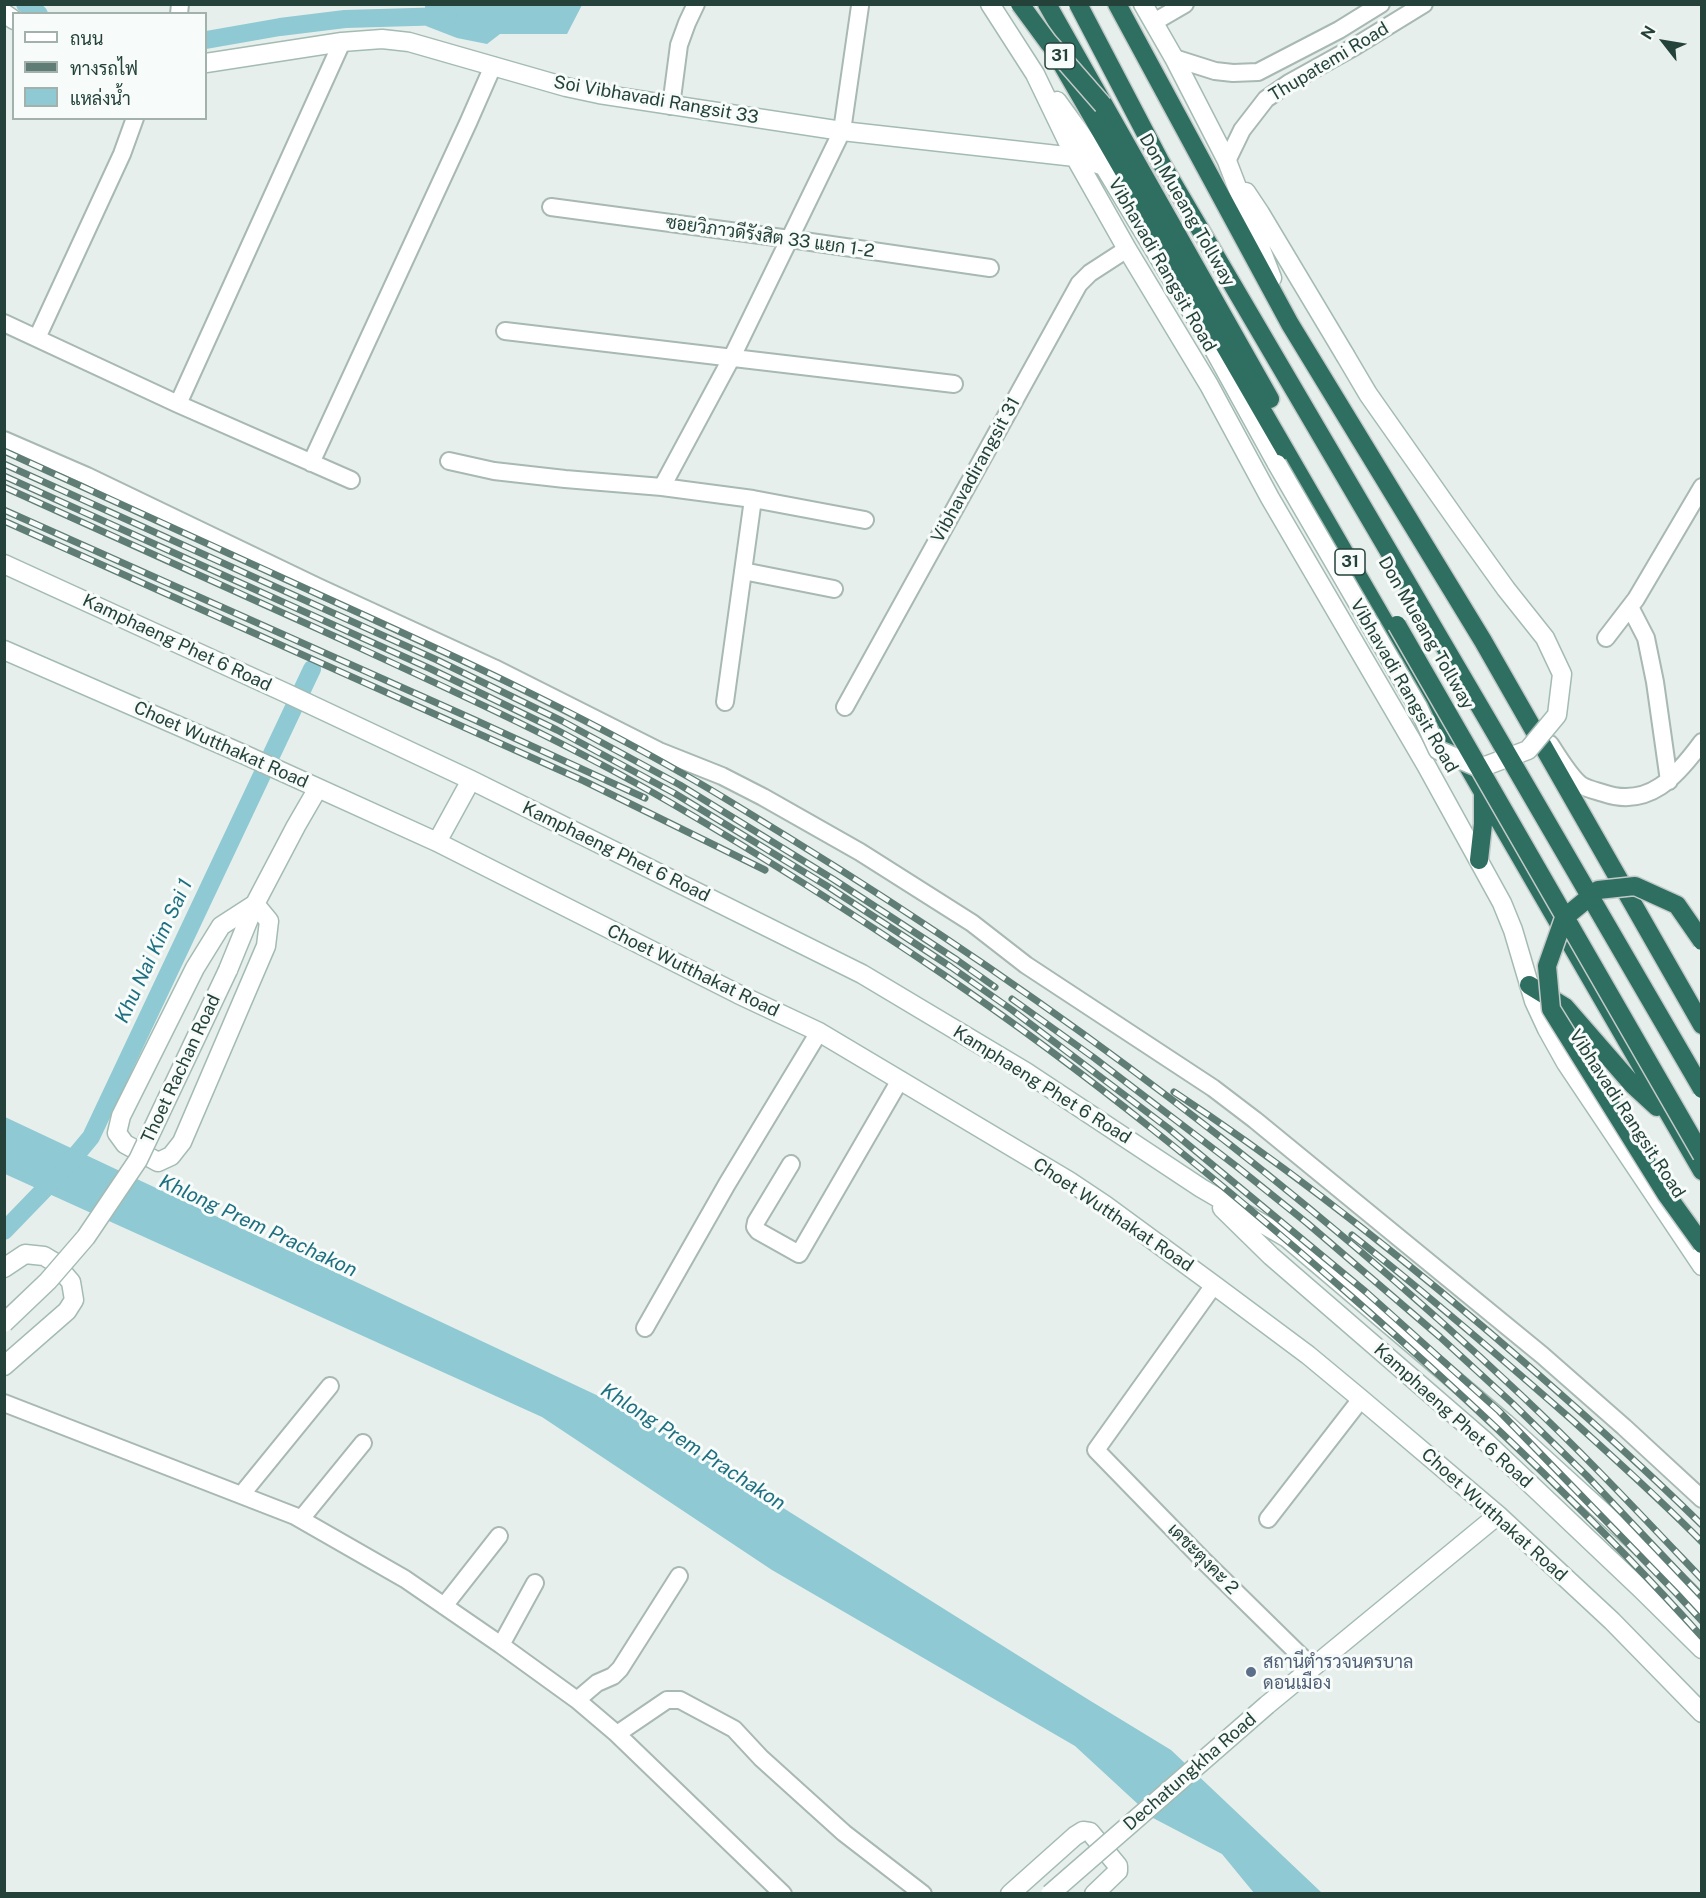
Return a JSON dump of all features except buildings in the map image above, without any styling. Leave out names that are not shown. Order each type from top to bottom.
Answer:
[{"type":"highway","name":"31","points":[[1020,4],[1048,42],[1103,105]]},
{"type":"highway","name":"Vibhavadi Rangsit Road","points":[[1028,4],[1701,1171]]},
{"type":"highway","name":"Don Mueang Tollway","points":[[1047,4],[1460,736],[1701,1155]]},
{"type":"highway","name":"Don Mueang Tollway","points":[[1078,4],[1160,161],[1481,708],[1701,1089]]},
{"type":"highway","points":[[1117,4],[1290,324],[1483,640],[1701,1025]]},
{"type":"highway","points":[[1479,860],[1483,824],[1483,794]]},
{"type":"highway","points":[[1701,941],[1677,905],[1635,886],[1598,890],[1564,918],[1547,966],[1551,1009],[1666,1194],[1701,1244]]},
{"type":"highway","points":[[1529,985],[1565,1007],[1633,1085],[1671,1120]]},
{"type":"main road","name":"Vibhavadi Rangsit Road","points":[[990,4],[1035,74],[1075,158],[1209,386],[1270,498],[1479,860],[1502,903],[1534,1001],[1566,1063],[1701,1266]]},
{"type":"main road","points":[[1143,4],[1174,58],[1230,169],[1290,324]]},
{"type":"main road","name":"Soi Vibhavadi Rangsit 33","points":[[207,63],[342,42],[382,39],[409,42],[566,87],[671,106],[842,131],[1075,158],[1104,166]]},
{"type":"main road","points":[[1035,74],[1104,166],[1208,339],[1239,397],[1418,707],[1438,750],[1480,768],[1528,750],[1557,715],[1562,674],[1545,638],[1506,589],[1368,394],[1260,213],[1230,169]]},
{"type":"main road","name":"Kamphaeng Phet 6 Road","points":[[4,564],[471,780],[862,974],[1026,1072],[1201,1188],[1287,1238],[1505,1424],[1663,1567],[1701,1605]]},
{"type":"main road","name":"Choet Wutthakat Road","points":[[4,650],[437,842],[738,994],[819,1032],[983,1128],[1105,1205],[1308,1355],[1498,1515],[1612,1620],[1701,1713]]},
{"type":"main road","points":[[437,842],[471,780]]},
{"type":"main road","name":"Thoet Rachan Road","points":[[4,1323],[48,1281],[86,1237],[138,1160],[228,970],[255,904],[318,788]]},
{"type":"main road","points":[[255,904],[269,921],[266,946],[182,1143],[171,1156],[158,1162],[125,1144],[117,1133],[122,1116],[195,968],[221,926],[255,904]]},
{"type":"main road","name":"Kamphaeng Phet 6 Road","points":[[1201,1188],[1271,1256],[1486,1442],[1701,1648]]},
{"type":"main road","points":[[4,1268],[25,1254],[44,1256],[54,1262],[71,1282],[74,1300],[68,1311],[4,1366]]},
{"type":"main road","name":"Dechatungkha Road","points":[[1050,1893],[1312,1667],[1498,1515]]},
{"type":"main road","points":[[1010,1893],[1083,1831],[1090,1832],[1118,1866],[1114,1877],[1094,1893]]},
{"type":"street","points":[[671,106],[679,45],[696,4]]},
{"type":"street","name":"Thupatemi Road","points":[[1174,58],[1215,71],[1258,72],[1339,30],[1381,4]]},
{"type":"street","name":"Thupatemi Road","points":[[1230,169],[1242,130],[1266,99],[1289,83],[1424,4]]},
{"type":"street","points":[[662,487],[732,357],[842,131],[858,5]]},
{"type":"street","points":[[1154,22],[1178,6]]},
{"type":"street","points":[[178,404],[342,42]]},
{"type":"street","points":[[311,463],[493,66]]},
{"type":"street","points":[[37,338],[122,154],[134,120]]},
{"type":"street","name":"ซอยวิภาวดีรังสิต 33 แยก 1-2","points":[[551,207],[990,268]]},
{"type":"street","name":"Vibhavadirangsit 31","points":[[845,707],[1079,284],[1089,273],[1127,249]]},
{"type":"street","points":[[4,323],[178,404],[351,480]]},
{"type":"street","points":[[505,331],[954,384]]},
{"type":"street","points":[[4,440],[87,476],[318,587],[494,668],[659,751],[722,777],[763,797],[860,852],[972,924],[1026,965],[1204,1082],[1256,1120],[1542,1354],[1701,1499]]},
{"type":"street","points":[[449,461],[494,471],[662,487],[753,499],[865,519]]},
{"type":"street","points":[[1606,638],[1636,599],[1701,488]]},
{"type":"street","points":[[725,702],[753,499]]},
{"type":"street","points":[[743,572],[834,589]]},
{"type":"street","points":[[1630,607],[1646,638],[1655,682],[1669,781]]},
{"type":"street","points":[[1483,640],[1561,760],[1582,786],[1614,797],[1638,797],[1669,781],[1686,765],[1701,742]]},
{"type":"street","points":[[645,1328],[727,1184],[819,1032]]},
{"type":"street","points":[[791,1164],[755,1227],[758,1231],[799,1254],[900,1080]]},
{"type":"street","name":"เดชะตุงคะ 2","points":[[1214,1285],[1096,1450],[1312,1667]]},
{"type":"street","points":[[242,1494],[330,1386]]},
{"type":"street","points":[[1268,1519],[1361,1399]]},
{"type":"street","points":[[4,1403],[242,1494],[301,1519],[405,1579],[577,1700],[617,1734],[783,1893]]},
{"type":"street","points":[[301,1519],[363,1443]]},
{"type":"street","points":[[444,1606],[499,1536]]},
{"type":"street","points":[[577,1700],[597,1683],[613,1676],[620,1669],[679,1576]]},
{"type":"street","points":[[501,1645],[536,1583]]},
{"type":"street","points":[[617,1734],[667,1700],[680,1700],[734,1729],[761,1758],[844,1833],[923,1893]]},
{"type":"water","points":[[425,4],[582,5],[567,34],[500,34],[487,44],[457,38],[426,26]]},
{"type":"water","points":[[5,1117],[624,1408],[1171,1750],[1322,1893],[1254,1893],[1222,1854],[1153,1818],[1075,1746],[772,1570],[542,1417],[5,1174]]},
{"type":"waterway","points":[[25,4],[36,12]]},
{"type":"waterway","points":[[207,40],[345,19],[448,16]]},
{"type":"waterway","name":"Khu Nai Kim Sai 1","points":[[4,1231],[66,1167],[91,1137],[312,669]]},
{"type":"railway","points":[[4,451],[422,642],[555,706],[698,783],[888,900],[983,964],[1170,1098],[1349,1242],[1521,1395],[1702,1579]]},
{"type":"railway","points":[[4,464],[437,660],[562,721],[680,785],[833,879],[995,987]]},
{"type":"railway","points":[[4,476],[431,669],[557,730],[674,793],[827,886],[951,967],[1012,1010],[1168,1128],[1366,1292],[1499,1411],[1702,1621]]},
{"type":"railway","points":[[4,487],[421,676],[589,758],[740,844],[843,908],[944,975],[1102,1089],[1254,1212],[1352,1297],[1443,1378],[1576,1504],[1702,1637]]},
{"type":"railway","points":[[4,510],[645,798]]},
{"type":"railway","points":[[4,521],[584,781],[765,870]]},
{"type":"railway","points":[[1012,999],[1093,1057],[1236,1166],[1307,1223],[1440,1337],[1587,1476],[1702,1597]]},
{"type":"railway","points":[[1174,1092],[1293,1175],[1445,1295],[1594,1423],[1702,1525]]},
{"type":"railway","points":[[1352,1235],[1572,1420],[1702,1542]]},
{"type":"place","name":"สถานีตำรวจนครบาล ดอนเมือง","points":[[1251,1672]]},
{"type":"water label","name":"Khlong Prem Prachakon","points":[[258,1226]]},
{"type":"water label","name":"Khlong Prem Prachakon","points":[[693,1447]]}]
